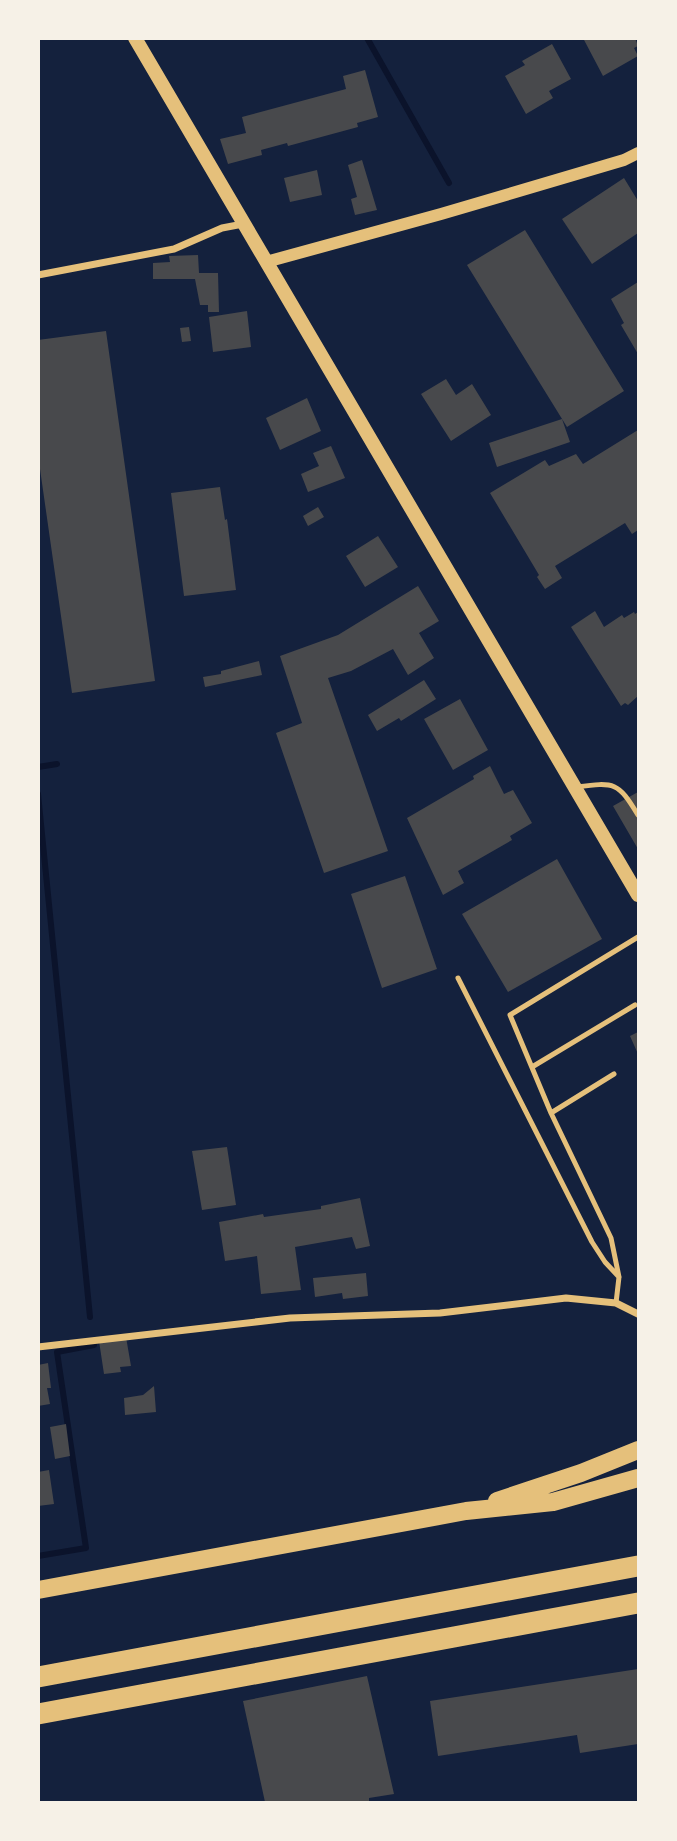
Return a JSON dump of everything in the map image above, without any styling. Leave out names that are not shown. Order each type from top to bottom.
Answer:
[{"type":"highway","points":[[38,1677],[639,1566]]},
{"type":"highway","points":[[38,1714],[639,1603]]},
{"type":"main road","points":[[135,38],[639,895]]},
{"type":"main road","points":[[466,1511],[581,1473],[639,1450]]},
{"type":"main road","points":[[38,1590],[466,1511],[553,1502],[639,1478]]},
{"type":"street","points":[[266,262],[441,214],[624,160],[639,153]]},
{"type":"street","points":[[38,275],[174,249],[222,228],[244,224]]},
{"type":"street","points":[[38,1347],[290,1318],[440,1313],[566,1298],[616,1303],[638,1314]]},
{"type":"lane","points":[[576,787],[599,784],[613,786],[624,791],[639,815]]},
{"type":"lane","points":[[616,1303],[619,1277],[611,1238],[551,1113],[510,1015],[639,937]]},
{"type":"lane","points":[[458,978],[592,1242],[619,1277]]},
{"type":"lane","points":[[532,1067],[635,1005]]},
{"type":"lane","points":[[551,1113],[614,1074]]},
{"type":"building","points":[[583,38],[635,38],[638,46],[634,48],[638,56],[603,76]]},
{"type":"building","points":[[552,44],[571,79],[549,91],[553,98],[526,114],[505,76],[525,65],[522,61]]},
{"type":"building","points":[[365,70],[378,117],[357,123],[358,127],[288,146],[287,143],[261,150],[262,155],[228,164],[220,139],[246,133],[242,117],[346,89],[343,76]]},
{"type":"building","points":[[362,160],[377,210],[355,215],[351,199],[357,197],[348,165]]},
{"type":"building","points":[[317,170],[322,195],[290,202],[284,178]]},
{"type":"building","points":[[624,178],[638,201],[638,233],[592,264],[562,219]]},
{"type":"building","points":[[525,230],[624,391],[567,427],[467,265]]},
{"type":"building","points":[[198,255],[199,273],[218,273],[219,312],[208,312],[208,305],[200,305],[195,279],[153,279],[153,263],[170,262],[169,256]]},
{"type":"building","points":[[638,282],[638,354],[621,325],[624,323],[611,299]]},
{"type":"building","points":[[247,311],[251,347],[213,352],[209,317]]},
{"type":"building","points":[[189,327],[191,341],[182,342],[180,328]]},
{"type":"building","points":[[106,331],[155,681],[72,693],[38,455],[38,340]]},
{"type":"building","points":[[446,379],[456,395],[472,384],[491,415],[451,441],[421,394]]},
{"type":"building","points":[[307,398],[321,431],[280,450],[266,418]]},
{"type":"building","points":[[562,419],[570,442],[497,467],[489,443]]},
{"type":"building","points":[[638,430],[638,530],[632,534],[625,523],[555,566],[562,578],[545,589],[490,493],[545,460],[549,466],[576,454],[583,464]]},
{"type":"building","points":[[331,446],[345,478],[308,492],[301,474],[319,466],[313,453]]},
{"type":"building","points":[[220,487],[236,590],[184,596],[171,493]]},
{"type":"building","points":[[318,507],[324,517],[308,526],[303,516]]},
{"type":"building","points":[[378,536],[398,567],[365,587],[346,556]]},
{"type":"building","points":[[418,586],[439,621],[419,633],[434,658],[408,675],[393,649],[351,671],[328,678],[388,851],[324,873],[276,733],[302,723],[280,656],[338,635]]},
{"type":"building","points":[[595,611],[604,627],[622,615],[624,618],[638,612],[638,696],[628,705],[625,703],[621,706],[571,627]]},
{"type":"building","points":[[259,661],[262,675],[205,687],[203,677]]},
{"type":"building","points":[[424,680],[436,699],[401,721],[399,718],[377,731],[368,715]]},
{"type":"building","points":[[460,699],[488,750],[453,770],[424,719]]},
{"type":"building","points":[[490,766],[504,794],[513,790],[532,823],[510,836],[512,840],[458,871],[464,883],[443,895],[407,818],[474,779],[473,776]]},
{"type":"building","points":[[638,792],[638,849],[613,806]]},
{"type":"building","points":[[557,859],[602,939],[508,992],[462,914]]},
{"type":"building","points":[[405,876],[437,969],[382,988],[351,894]]},
{"type":"building","points":[[638,1032],[638,1054],[630,1036]]},
{"type":"building","points":[[227,1147],[236,1205],[202,1210],[192,1151]]},
{"type":"building","points":[[360,1198],[370,1246],[356,1249],[352,1237],[295,1247],[301,1290],[261,1294],[257,1256],[225,1261],[219,1222],[263,1214],[264,1217],[321,1209],[321,1206]]},
{"type":"building","points":[[366,1273],[368,1296],[343,1299],[342,1293],[315,1297],[313,1278]]},
{"type":"building","points":[[126,1337],[131,1366],[120,1367],[121,1372],[104,1374],[99,1341]]},
{"type":"building","points":[[48,1363],[51,1388],[47,1388],[50,1404],[38,1406],[38,1365]]},
{"type":"building","points":[[154,1386],[156,1412],[125,1415],[124,1398],[143,1395]]},
{"type":"building","points":[[66,1424],[70,1456],[55,1459],[50,1427]]},
{"type":"building","points":[[49,1470],[54,1504],[38,1506],[38,1472]]},
{"type":"building","points":[[638,1669],[638,1744],[580,1753],[577,1735],[438,1756],[430,1701]]},
{"type":"building","points":[[367,1676],[394,1794],[369,1798],[369,1802],[265,1802],[243,1701]]},
{"type":"waterway","points":[[367,38],[449,183]]},
{"type":"waterway","points":[[38,767],[57,764]]},
{"type":"waterway","points":[[38,794],[90,1317]]},
{"type":"waterway","points":[[38,1556],[86,1548],[57,1352],[94,1345]]}]
